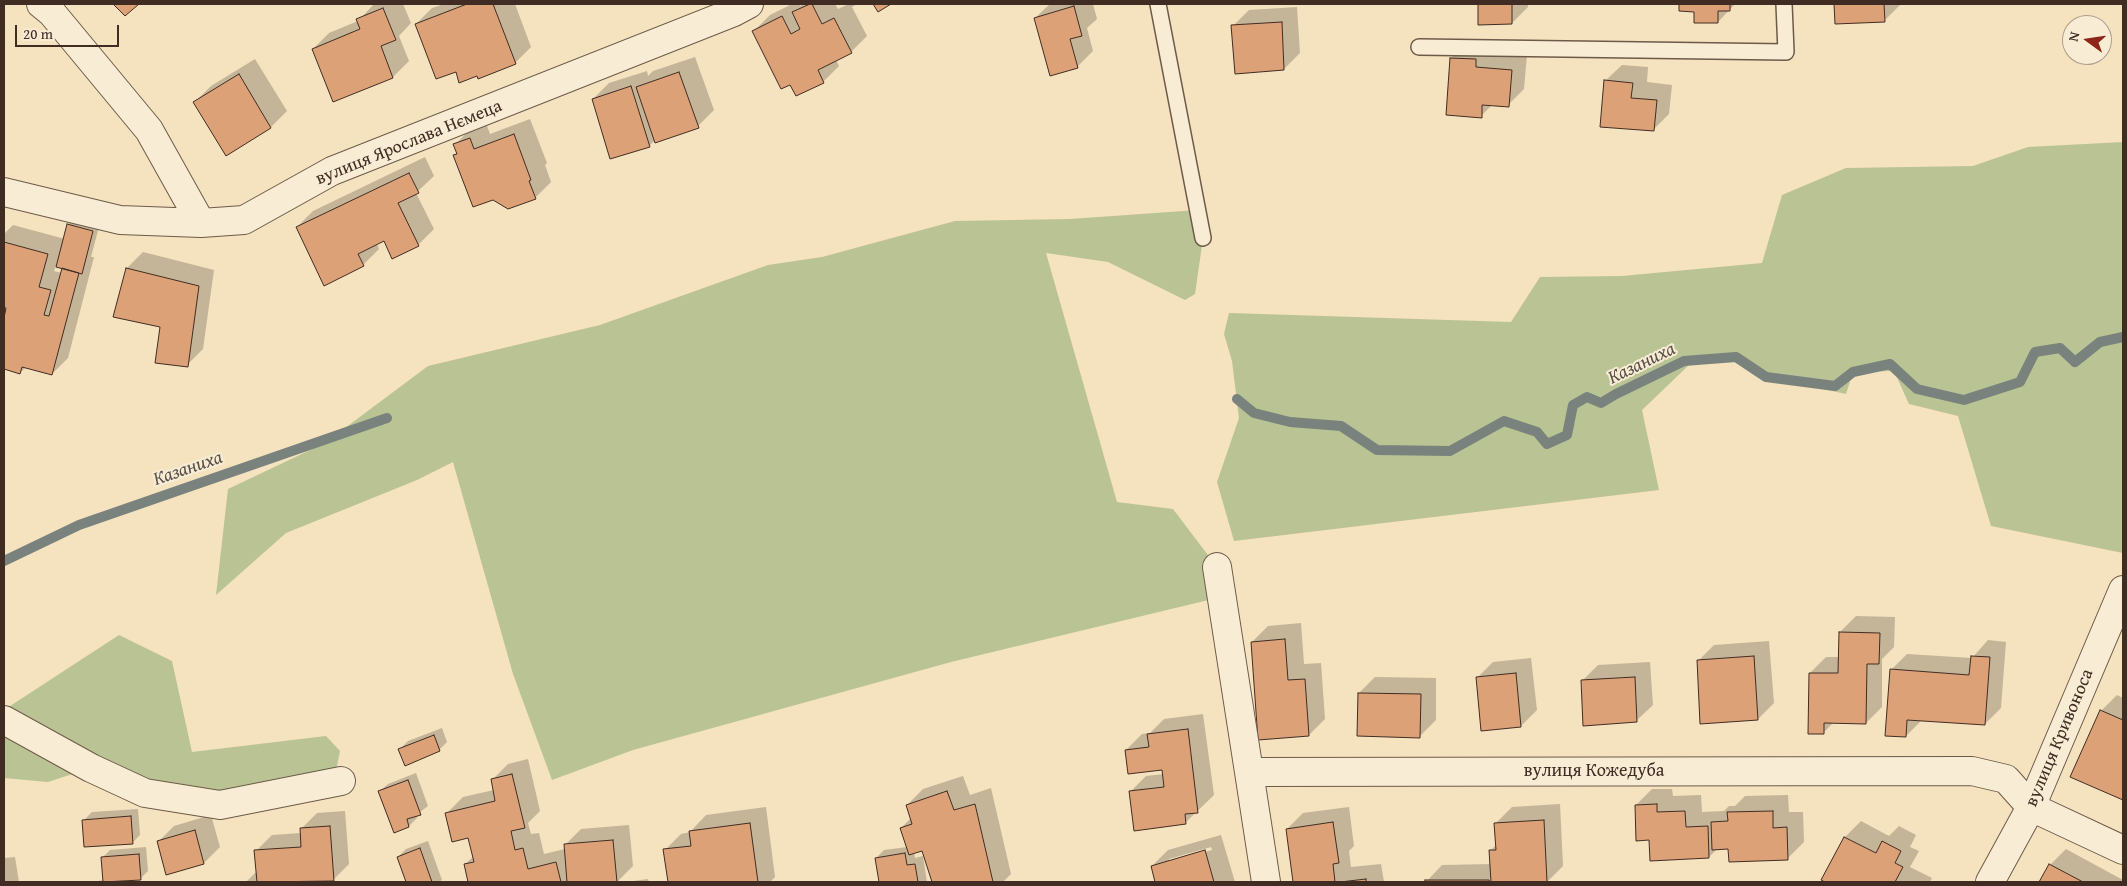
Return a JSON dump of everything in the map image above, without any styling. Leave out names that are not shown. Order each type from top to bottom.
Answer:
[{"type":"street","points":[[41,4],[52,13],[149,130],[201,223]]},
{"type":"street","name":"вулиця Ярослава Нємеца","points":[[4,192],[120,220],[201,223],[244,220],[332,171],[734,12],[749,4]]},
{"type":"street","points":[[1217,567],[1266,882]]},
{"type":"street","name":"вулиця Кривоноса","points":[[1990,882],[2031,807],[2123,590]]},
{"type":"street","points":[[4,720],[91,768],[145,793],[220,805],[341,781]]},
{"type":"street","name":"вулиця Кожедуба","points":[[1249,772],[1972,771],[2006,779],[2031,807],[2123,850]]},
{"type":"lane","points":[[1158,4],[1203,238]]},
{"type":"lane","points":[[1419,47],[1786,52],[1784,4]]},
{"type":"green space","points":[[2123,142],[2123,553],[1991,526],[1958,416],[1909,404],[1894,371],[1853,372],[1846,394],[1753,374],[1736,357],[1689,365],[1642,410],[1659,490],[1234,541],[1217,482],[1239,418],[1232,361],[1224,334],[1229,313],[1511,322],[1540,277],[1622,276],[1762,263],[1782,195],[1846,168],[1973,166],[2028,147]]},
{"type":"green space","points":[[1198,210],[1203,238],[1195,294],[1185,300],[1108,262],[1046,253],[1117,502],[1173,509],[1217,567],[1221,597],[951,662],[633,750],[552,780],[513,674],[453,462],[417,480],[286,533],[216,595],[228,489],[325,443],[428,366],[600,325],[768,265],[822,257],[955,221],[1070,219]]},
{"type":"green space","points":[[119,635],[172,661],[192,752],[326,736],[340,751],[335,776],[220,805],[91,768],[48,782],[4,778],[4,710]]},
{"type":"building","points":[[113,4],[139,4],[125,16]]},
{"type":"building","points":[[467,4],[493,4],[516,64],[478,79],[477,76],[459,83],[456,72],[436,79],[415,24]]},
{"type":"building","points":[[812,4],[822,24],[834,18],[852,53],[818,70],[824,83],[796,96],[790,85],[781,89],[752,31],[782,16],[791,34],[800,29],[792,12]]},
{"type":"building","points":[[873,4],[891,4],[878,12]]},
{"type":"building","points":[[1478,4],[1512,4],[1512,24],[1478,25]]},
{"type":"building","points":[[1679,4],[1730,4],[1730,11],[1718,11],[1718,23],[1694,23],[1694,12],[1679,11]]},
{"type":"building","points":[[1834,4],[1884,4],[1885,22],[1835,24]]},
{"type":"building","points":[[1074,6],[1082,36],[1070,39],[1078,68],[1050,76],[1034,18]]},
{"type":"building","points":[[383,8],[396,40],[381,46],[393,78],[333,102],[312,49],[360,29],[356,19]]},
{"type":"building","points":[[1282,22],[1284,70],[1235,74],[1231,25]]},
{"type":"building","points":[[1450,58],[1476,59],[1476,67],[1512,70],[1509,107],[1482,105],[1482,118],[1446,115]]},
{"type":"building","points":[[679,72],[699,128],[655,143],[636,87]]},
{"type":"building","points":[[239,74],[271,128],[226,156],[193,102]]},
{"type":"building","points":[[1604,80],[1633,83],[1631,98],[1657,100],[1654,131],[1600,127]]},
{"type":"building","points":[[631,86],[650,147],[610,159],[592,99]]},
{"type":"building","points":[[514,134],[536,199],[508,209],[493,200],[473,207],[453,155],[457,154],[453,144],[470,138],[474,149]]},
{"type":"building","points":[[409,173],[419,193],[398,203],[419,246],[392,259],[384,241],[358,254],[364,266],[324,286],[296,227]]},
{"type":"building","points":[[67,224],[93,231],[82,274],[56,267]]},
{"type":"building","points":[[4,242],[48,254],[39,287],[51,290],[44,315],[49,316],[62,268],[79,273],[52,375],[22,367],[20,374],[4,369],[4,318],[6,308],[4,307]]},
{"type":"building","points":[[126,268],[199,286],[188,367],[155,363],[160,327],[113,317]]},
{"type":"building","points":[[1839,632],[1880,633],[1879,664],[1867,664],[1866,724],[1824,723],[1824,734],[1808,734],[1809,673],[1838,673]]},
{"type":"building","points":[[1285,639],[1288,680],[1305,679],[1309,736],[1258,740],[1251,642]]},
{"type":"building","points":[[1754,656],[1758,720],[1700,724],[1697,660]]},
{"type":"building","points":[[1971,656],[1990,657],[1985,725],[1907,720],[1906,737],[1885,736],[1890,669],[1969,675]]},
{"type":"building","points":[[1516,673],[1521,727],[1481,731],[1476,677]]},
{"type":"building","points":[[1635,677],[1637,722],[1583,726],[1581,680]]},
{"type":"building","points":[[1358,693],[1421,694],[1420,738],[1357,736]]},
{"type":"building","points":[[2100,710],[2123,720],[2123,800],[2070,777]]},
{"type":"building","points":[[1188,729],[1198,813],[1185,814],[1186,824],[1134,831],[1129,791],[1164,787],[1162,770],[1128,774],[1125,750],[1149,747],[1147,734]]},
{"type":"building","points":[[434,735],[440,751],[405,766],[398,749]]},
{"type":"building","points":[[512,774],[525,828],[511,831],[515,850],[523,848],[528,869],[556,862],[561,882],[468,882],[464,864],[474,862],[468,838],[452,842],[445,813],[495,801],[491,779]]},
{"type":"building","points":[[408,780],[421,815],[407,819],[409,827],[394,833],[378,791]]},
{"type":"building","points":[[947,791],[954,810],[975,804],[993,882],[932,882],[922,851],[909,855],[900,828],[912,824],[906,805]]},
{"type":"building","points":[[1657,804],[1657,812],[1685,811],[1686,827],[1708,826],[1709,858],[1650,861],[1649,840],[1636,841],[1635,805]]},
{"type":"building","points":[[1773,811],[1773,828],[1787,827],[1788,860],[1729,862],[1728,849],[1712,850],[1711,822],[1728,821],[1727,812]]},
{"type":"building","points":[[131,816],[133,844],[84,847],[82,820]]},
{"type":"building","points":[[1544,820],[1547,882],[1491,882],[1489,850],[1496,850],[1494,823]]},
{"type":"building","points":[[1333,822],[1339,863],[1333,864],[1335,882],[1293,882],[1286,829]]},
{"type":"building","points":[[750,823],[758,882],[668,882],[663,849],[691,846],[689,831]]},
{"type":"building","points":[[330,826],[334,881],[257,882],[254,850],[301,847],[300,828]]},
{"type":"building","points":[[195,830],[204,864],[166,875],[157,841]]},
{"type":"building","points":[[1844,837],[1876,853],[1882,841],[1901,851],[1895,863],[1903,867],[1895,882],[1825,882],[1821,880]]},
{"type":"building","points":[[613,840],[617,882],[567,882],[564,844]]},
{"type":"building","points":[[420,848],[432,882],[406,882],[397,857]]},
{"type":"building","points":[[1205,850],[1214,882],[1155,882],[1151,866]]},
{"type":"building","points":[[905,853],[907,865],[915,864],[918,882],[879,882],[875,858]]},
{"type":"building","points":[[139,854],[141,880],[103,882],[101,857]]},
{"type":"building","points":[[2049,864],[2083,882],[2039,882]]},
{"type":"building","points":[[1366,879],[1366,882],[1340,882]]},
{"type":"building","points":[[1425,880],[1489,880],[1489,882],[1425,882]]},
{"type":"waterway","name":"Казаниха","points":[[1237,399],[1254,413],[1290,422],[1341,426],[1377,450],[1450,451],[1504,421],[1537,432],[1547,444],[1567,435],[1573,405],[1587,397],[1601,403],[1684,361],[1736,357],[1766,377],[1835,386],[1853,372],[1890,364],[1917,389],[1964,400],[2020,382],[2035,352],[2060,348],[2075,362],[2100,342],[2123,337]]},
{"type":"waterway","name":"Казаниха","points":[[4,561],[79,525],[387,418]]}]
